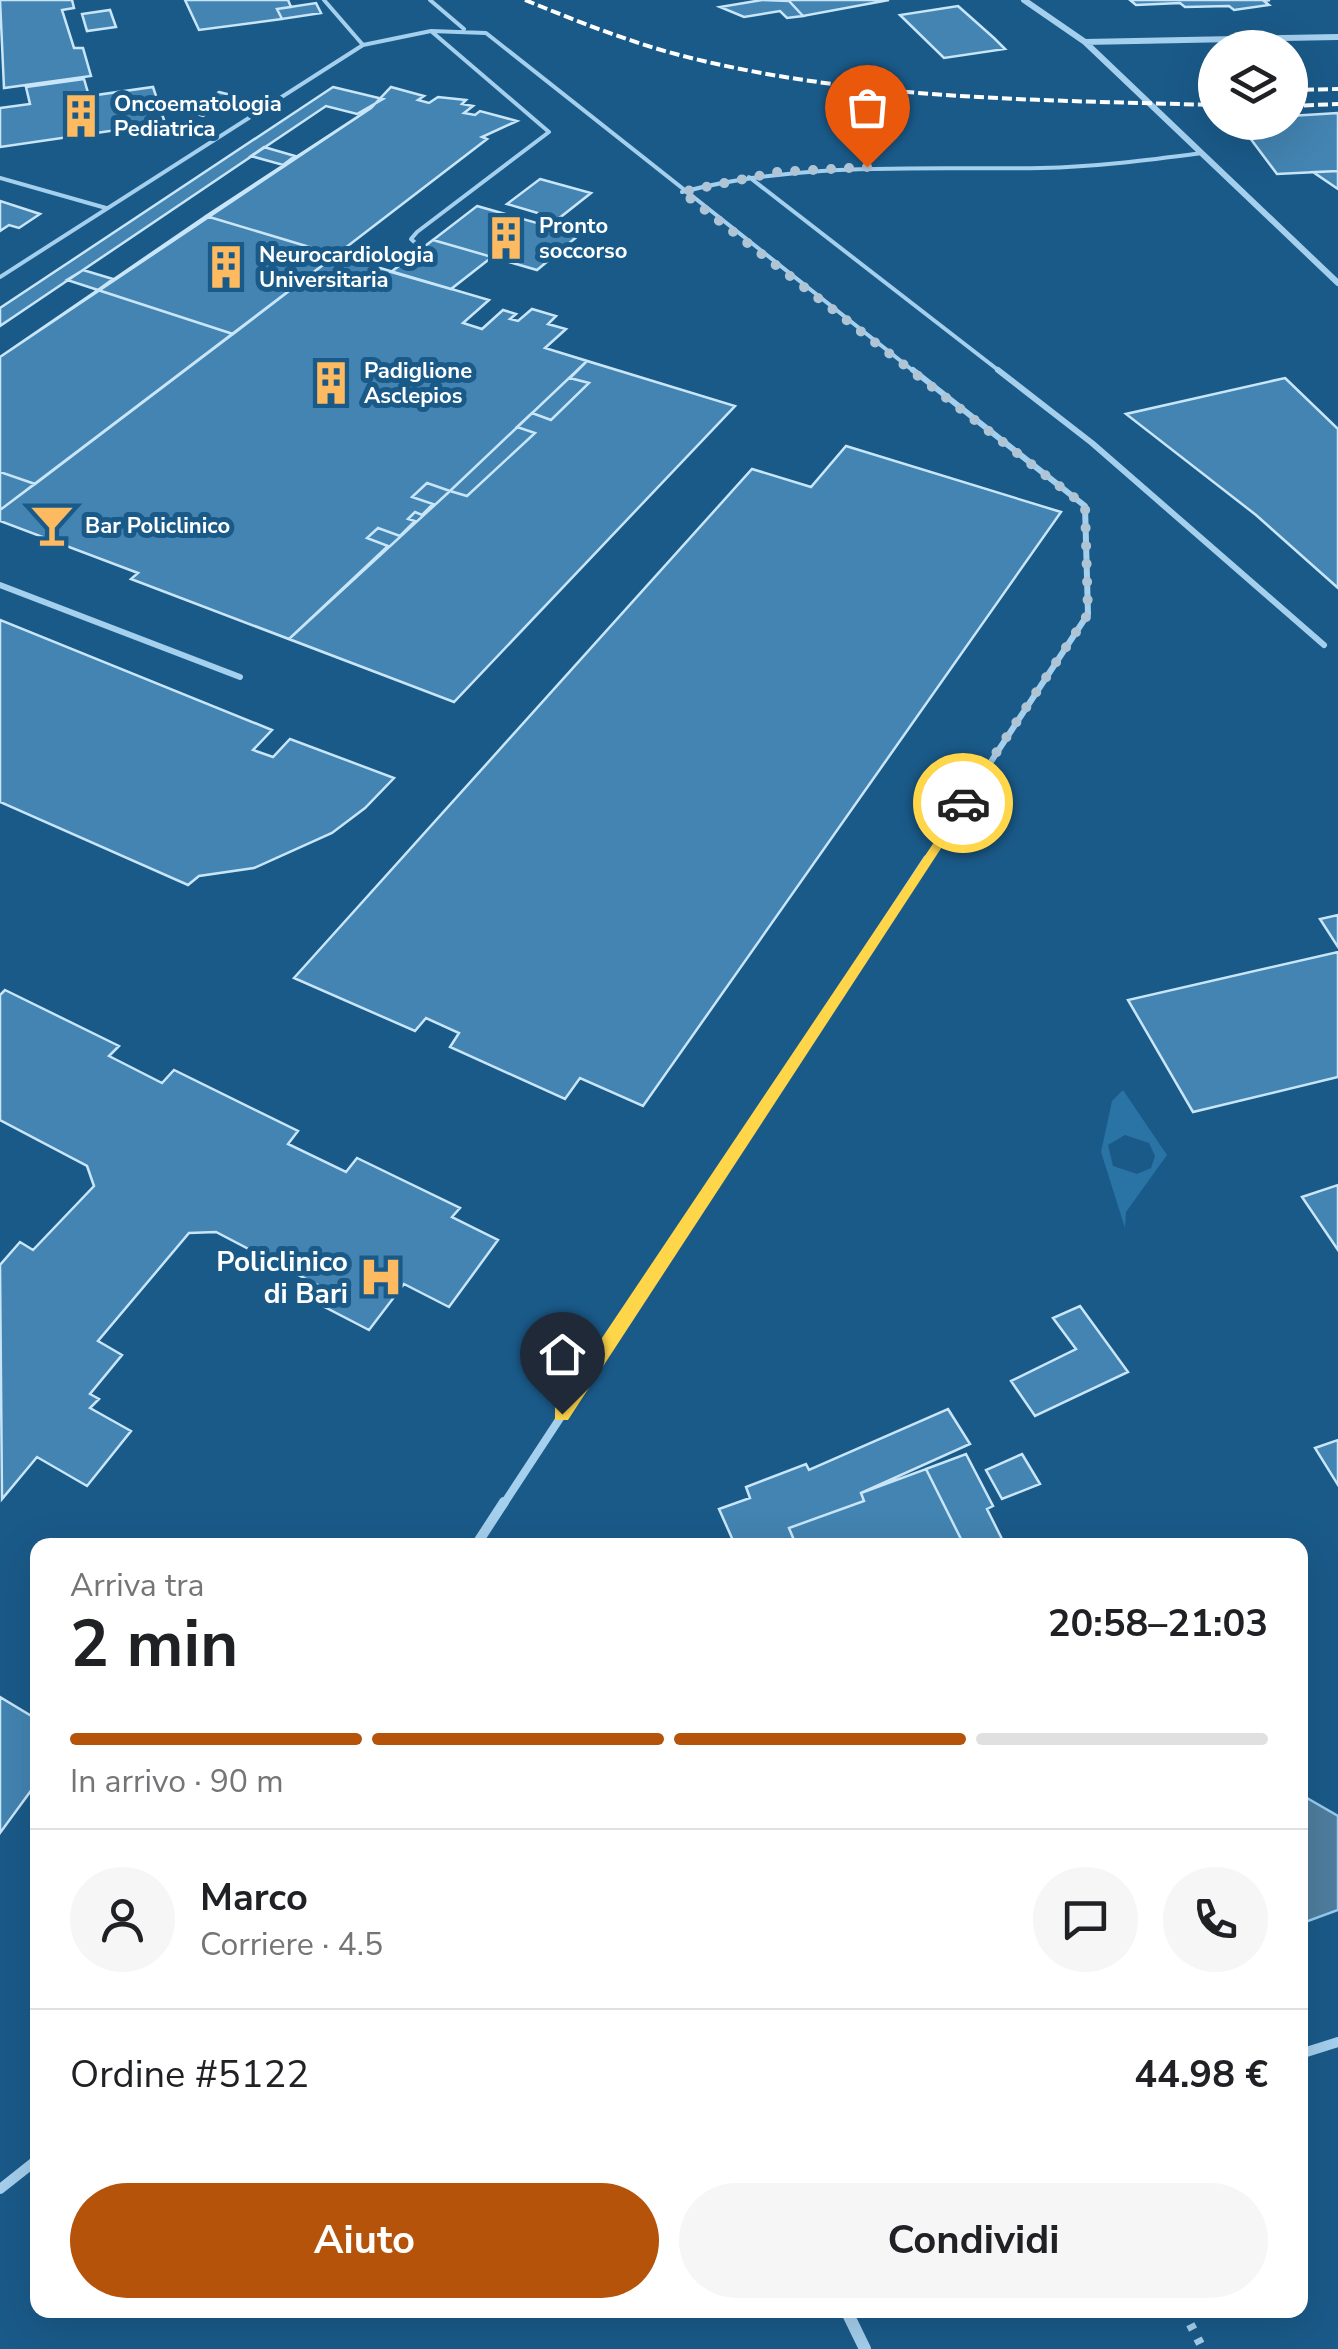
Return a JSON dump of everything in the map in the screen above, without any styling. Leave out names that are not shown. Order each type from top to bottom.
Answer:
[{"type":"street","points":[[1024,0],[1085,42],[1338,283]]},
{"type":"street","points":[[1085,42],[1338,37]]},
{"type":"street","points":[[0,584],[240,677]]},
{"type":"street","points":[[850,2318],[865,2349]]},
{"type":"lane","points":[[324,0],[363,44]]},
{"type":"lane","points":[[430,0],[464,29]]},
{"type":"lane","points":[[422,249],[411,239],[418,232],[549,132],[431,30]]},
{"type":"lane","points":[[0,277],[363,44],[431,30],[486,33],[682,192],[1085,506],[1088,614],[481,1538]]},
{"type":"lane","points":[[682,192],[749,177],[833,167],[1043,168],[1202,153]]},
{"type":"lane","points":[[749,177],[1092,444],[1324,644]]},
{"type":"lane","points":[[0,178],[106,208]]},
{"type":"lane","points":[[1308,2051],[1338,2042]]},
{"type":"lane","points":[[0,2189],[30,2165]]},
{"type":"path","points":[[1187,2318],[1203,2349]]},
{"type":"shaded area","points":[[1123,1090],[1167,1155],[1126,1212],[1125,1228],[1101,1152],[1112,1101]],"holes":[[[1125,1135],[1149,1143],[1155,1156],[1151,1168],[1137,1174],[1113,1166],[1108,1145]]]},
{"type":"shaded area","points":[[1308,1799],[1338,1816],[1338,1910],[1308,1921]]},
{"type":"building","points":[[0,0],[72,0],[74,8],[62,10],[74,48],[83,48],[91,76],[4,88]]},
{"type":"building","points":[[185,0],[288,0],[291,7],[277,9],[282,19],[199,30]]},
{"type":"building","points":[[762,0],[789,1],[803,16],[787,18],[780,11],[744,17],[720,7]]},
{"type":"building","points":[[777,0],[889,0],[803,16],[789,1]]},
{"type":"building","points":[[1130,0],[1270,0],[1264,1],[1269,5],[1234,10],[1229,6],[1185,7],[1180,3],[1136,5]]},
{"type":"building","points":[[316,3],[321,13],[282,19],[277,9]]},
{"type":"building","points":[[958,6],[1005,49],[944,58],[900,15]]},
{"type":"building","points":[[110,10],[116,27],[87,31],[82,14]]},
{"type":"building","name":"Oncoematologia Pediatrica","points":[[84,79],[89,96],[153,87],[165,123],[0,147],[0,108],[30,104],[26,87]]},
{"type":"building","points":[[333,87],[383,99],[357,114],[326,106],[0,326],[0,308]]},
{"type":"building","points":[[391,87],[424,96],[418,100],[429,103],[438,97],[466,100],[462,104],[473,106],[464,113],[475,115],[480,111],[517,121],[482,137],[487,139],[336,255],[206,216],[371,108]]},
{"type":"building","name":"Padiglione Asclepios","points":[[391,87],[424,96],[418,100],[429,103],[438,97],[466,100],[462,104],[473,106],[464,113],[475,115],[480,111],[517,121],[482,137],[487,139],[336,255],[489,300],[463,323],[482,329],[503,310],[516,314],[510,319],[518,321],[532,309],[556,316],[548,324],[566,329],[545,348],[735,406],[454,702],[131,579],[138,573],[0,521],[0,357],[371,108]]},
{"type":"building","points":[[219,92],[235,96],[203,116],[187,111]]},
{"type":"building","points":[[1338,113],[1338,171],[1277,174],[1252,140],[1308,140],[1308,115]]},
{"type":"building","points":[[264,147],[295,156],[283,165],[251,156]]},
{"type":"building","points":[[1338,171],[1338,189],[1313,172]]},
{"type":"building","points":[[540,179],[591,193],[558,219],[507,204]]},
{"type":"building","points":[[0,201],[40,214],[19,228],[9,225],[0,231]]},
{"type":"building","name":"Pronto soccorso","points":[[477,206],[579,235],[537,270],[433,240]]},
{"type":"building","name":"Neurocardiologia Universitaria","points":[[206,216],[336,255],[233,334],[98,290]]},
{"type":"building","points":[[433,240],[492,257],[451,289],[391,272]]},
{"type":"building","points":[[336,255],[489,300],[463,323],[482,329],[503,310],[516,314],[510,319],[518,321],[532,309],[556,316],[548,324],[566,329],[545,348],[587,361],[450,491],[427,483],[412,497],[433,504],[422,515],[415,512],[408,519],[415,521],[400,536],[378,528],[367,538],[388,546],[289,639],[131,579],[138,573],[0,521],[0,510]]},
{"type":"building","points":[[83,270],[113,279],[98,290],[67,280]]},
{"type":"building","points":[[98,290],[233,334],[35,484],[0,472],[0,357]]},
{"type":"building","name":"Padiglione Asclepios","points":[[587,361],[735,406],[454,702],[289,639],[450,491],[467,496],[535,433],[517,427],[532,413],[551,420],[589,383],[570,378]]},
{"type":"building","points":[[1285,378],[1338,429],[1338,588],[1256,515],[1126,414]]},
{"type":"building","points":[[846,446],[1061,512],[643,1106],[580,1078],[565,1099],[450,1047],[459,1033],[426,1018],[415,1031],[294,978],[752,469],[811,487]]},
{"type":"building","points":[[0,472],[35,484],[0,510]]},
{"type":"building","points":[[0,620],[272,730],[253,750],[273,757],[290,739],[394,778],[365,808],[332,833],[254,868],[199,876],[188,885],[0,802]]},
{"type":"building","points":[[1338,915],[1338,947],[1320,919]]},
{"type":"building","points":[[1338,952],[1338,1077],[1193,1112],[1128,1000]]},
{"type":"building","points":[[5,990],[119,1046],[109,1056],[162,1083],[174,1070],[298,1131],[288,1144],[346,1172],[357,1158],[460,1208],[452,1217],[498,1240],[449,1307],[404,1284],[369,1330],[319,1304],[329,1291],[216,1232],[189,1233],[98,1341],[122,1355],[90,1394],[99,1399],[90,1408],[131,1431],[87,1486],[37,1457],[2,1499],[0,1265],[20,1242],[33,1250],[94,1186],[87,1166],[0,1120],[0,995]]},
{"type":"building","points":[[1338,1185],[1338,1250],[1302,1197]]},
{"type":"building","points":[[1080,1306],[1128,1372],[1035,1416],[1011,1381],[1076,1349],[1053,1318]]},
{"type":"building","points":[[948,1409],[970,1444],[861,1493],[864,1501],[789,1528],[793,1538],[732,1538],[719,1509],[750,1498],[746,1487],[806,1464],[809,1470]]},
{"type":"building","points":[[1338,1440],[1338,1485],[1315,1448]]},
{"type":"building","points":[[966,1454],[993,1506],[987,1509],[1002,1538],[960,1538],[926,1469]]},
{"type":"building","points":[[1022,1454],[1040,1484],[1002,1499],[986,1470]]},
{"type":"building","points":[[926,1469],[960,1538],[793,1538],[789,1528],[864,1501],[861,1493]]},
{"type":"building","points":[[0,1697],[30,1715],[30,1792],[0,1833]]},
{"type":"railway","points":[[525,0],[670,52],[755,72],[952,95],[1198,104]]},
{"type":"railway","points":[[1308,90],[1338,89]]},
{"type":"railway","points":[[1308,105],[1338,104]]},
{"type":"way so far","points":[[867,167],[777,172],[682,192],[1085,506],[1088,614],[963,803]]},
{"type":"place","name":"Oncoematologia Pediatrica","points":[[81,116]]},
{"type":"place","name":"Pronto soccorso","points":[[506,238]]},
{"type":"place","name":"Neurocardiologia Universitaria","points":[[226,267]]},
{"type":"place","name":"Padiglione Asclepios","points":[[331,383]]},
{"type":"place","name":"Bar Policlinico","points":[[52,525]]},
{"type":"place","name":"Policlinico di Bari","points":[[381,1277]]},
{"type":"route","points":[[562,1414],[963,803]]}]
